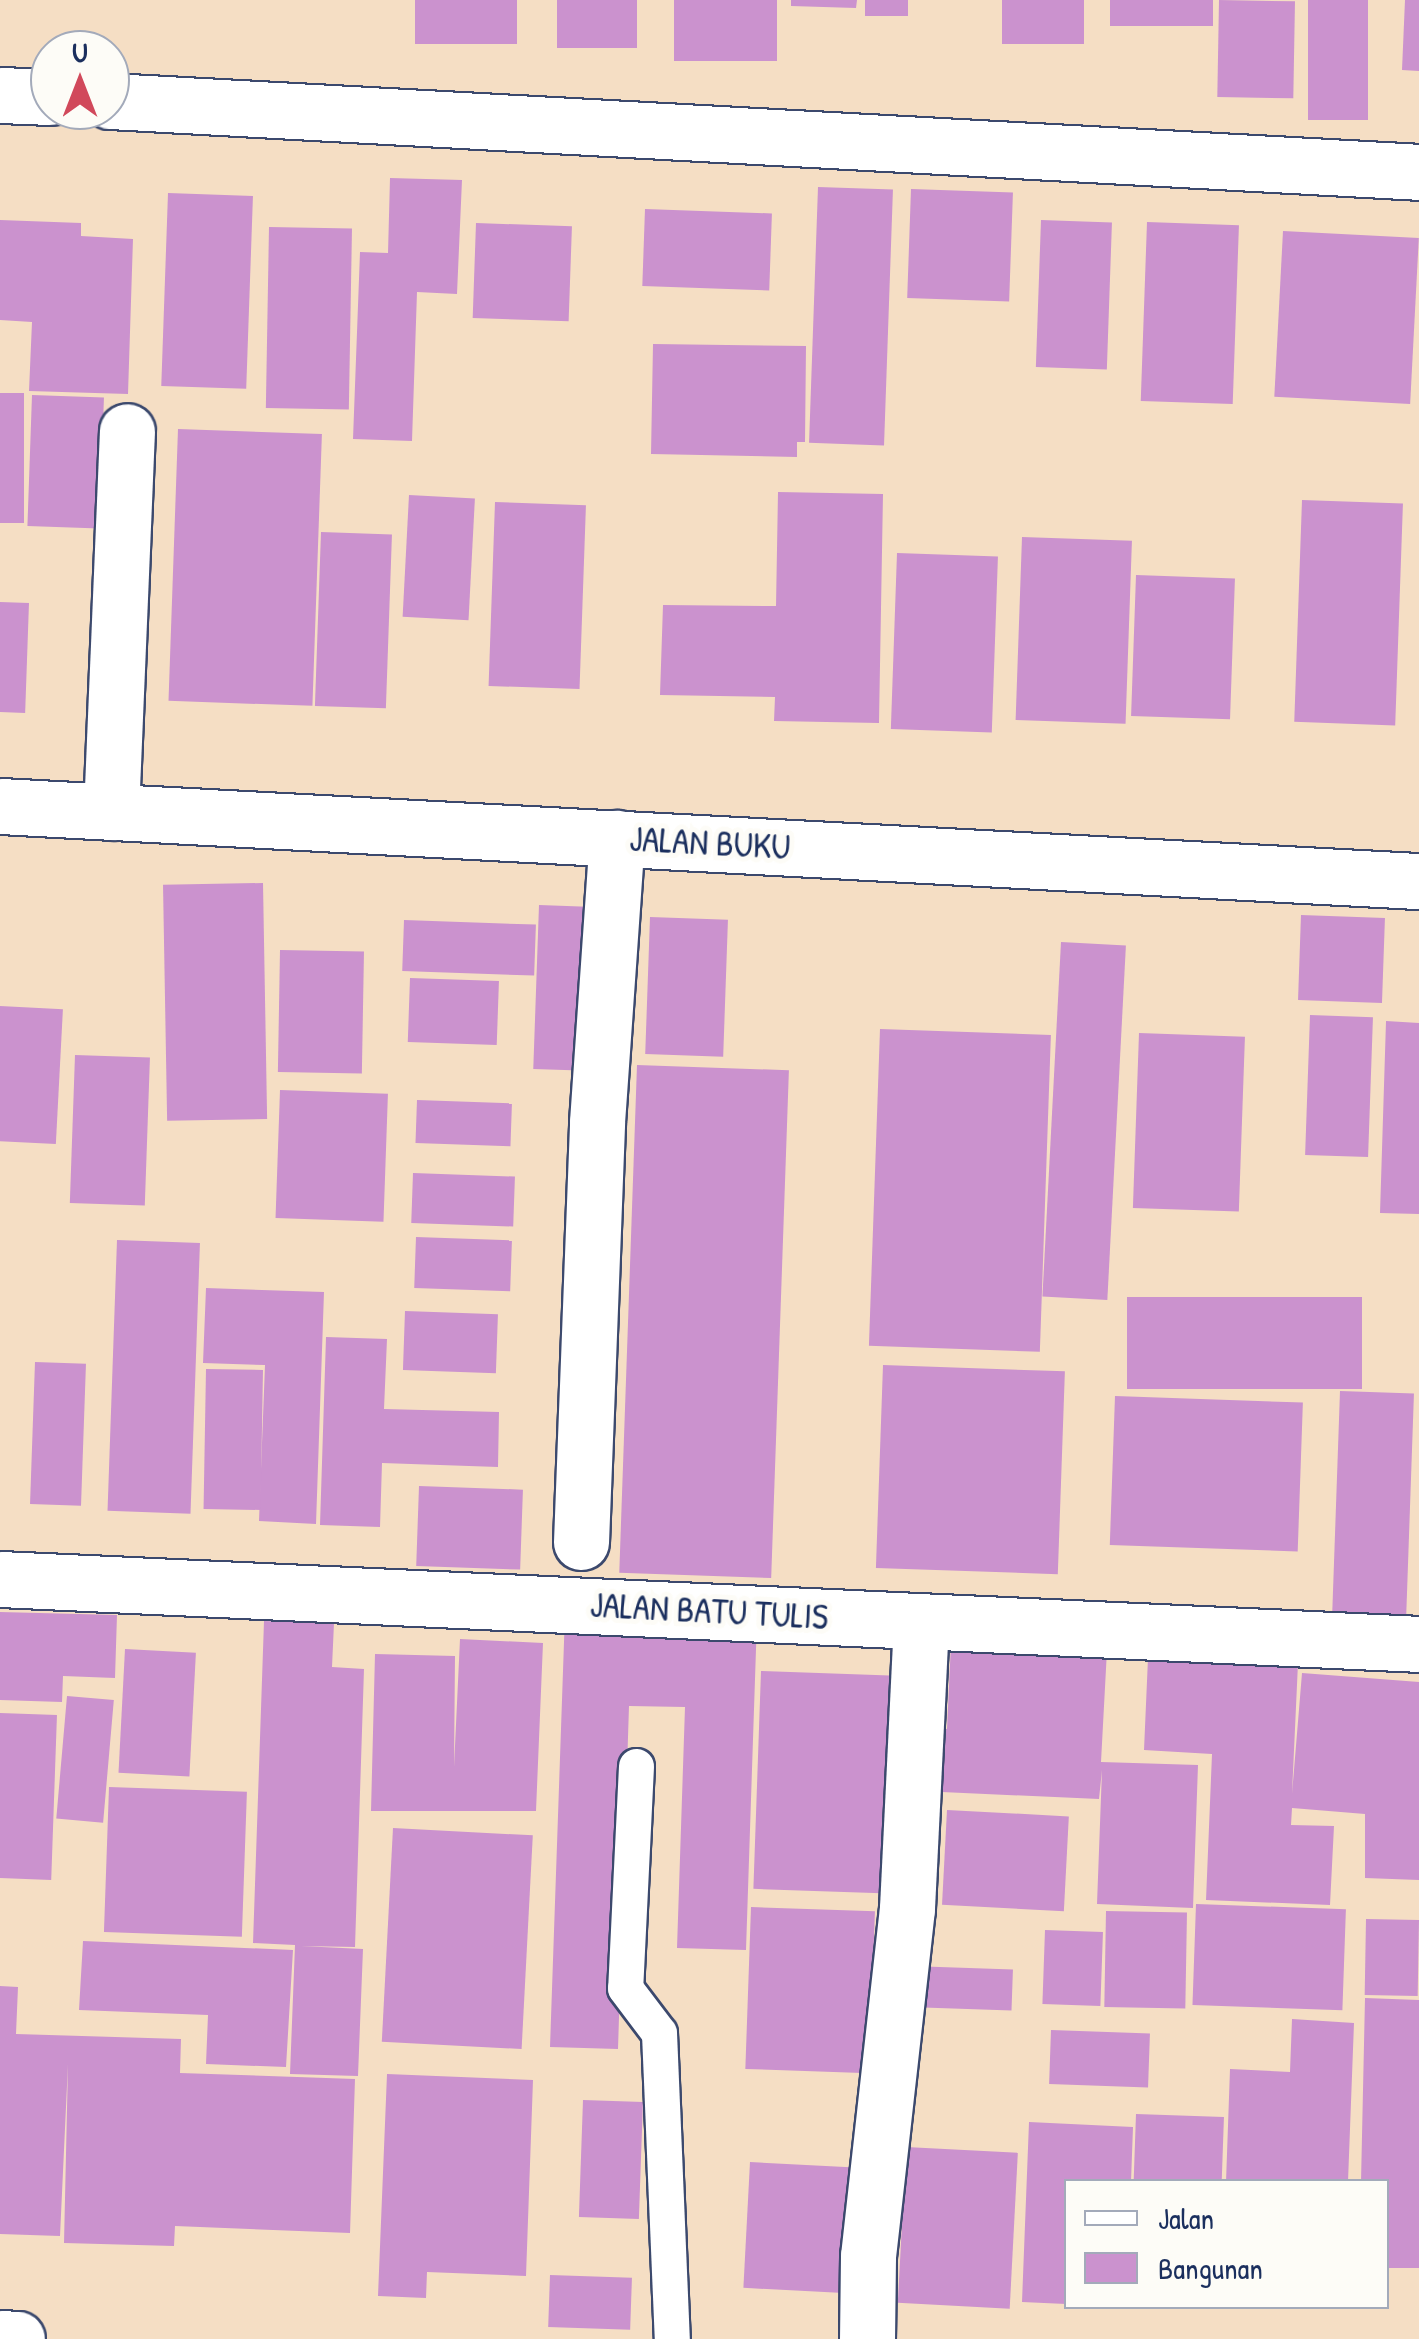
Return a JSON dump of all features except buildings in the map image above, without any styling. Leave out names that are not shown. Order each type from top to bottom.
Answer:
[{"type":"street","points":[[0,94],[30,96]]},
{"type":"street","points":[[130,102],[1419,172]]},
{"type":"street","points":[[111,812],[127,431]]},
{"type":"street","name":"JALAN BUKU","points":[[0,806],[1419,881]]},
{"type":"street","points":[[581,1542],[597,1122],[617,838]]},
{"type":"street","name":"JALAN BATU TULIS","points":[[0,1579],[1419,1644]]},
{"type":"street","points":[[867,2339],[868,2256],[907,1908],[921,1621]]},
{"type":"street","points":[[0,2338],[17,2339]]},
{"type":"lane","points":[[636,1766],[625,1988],[659,2033],[672,2339]]}]
